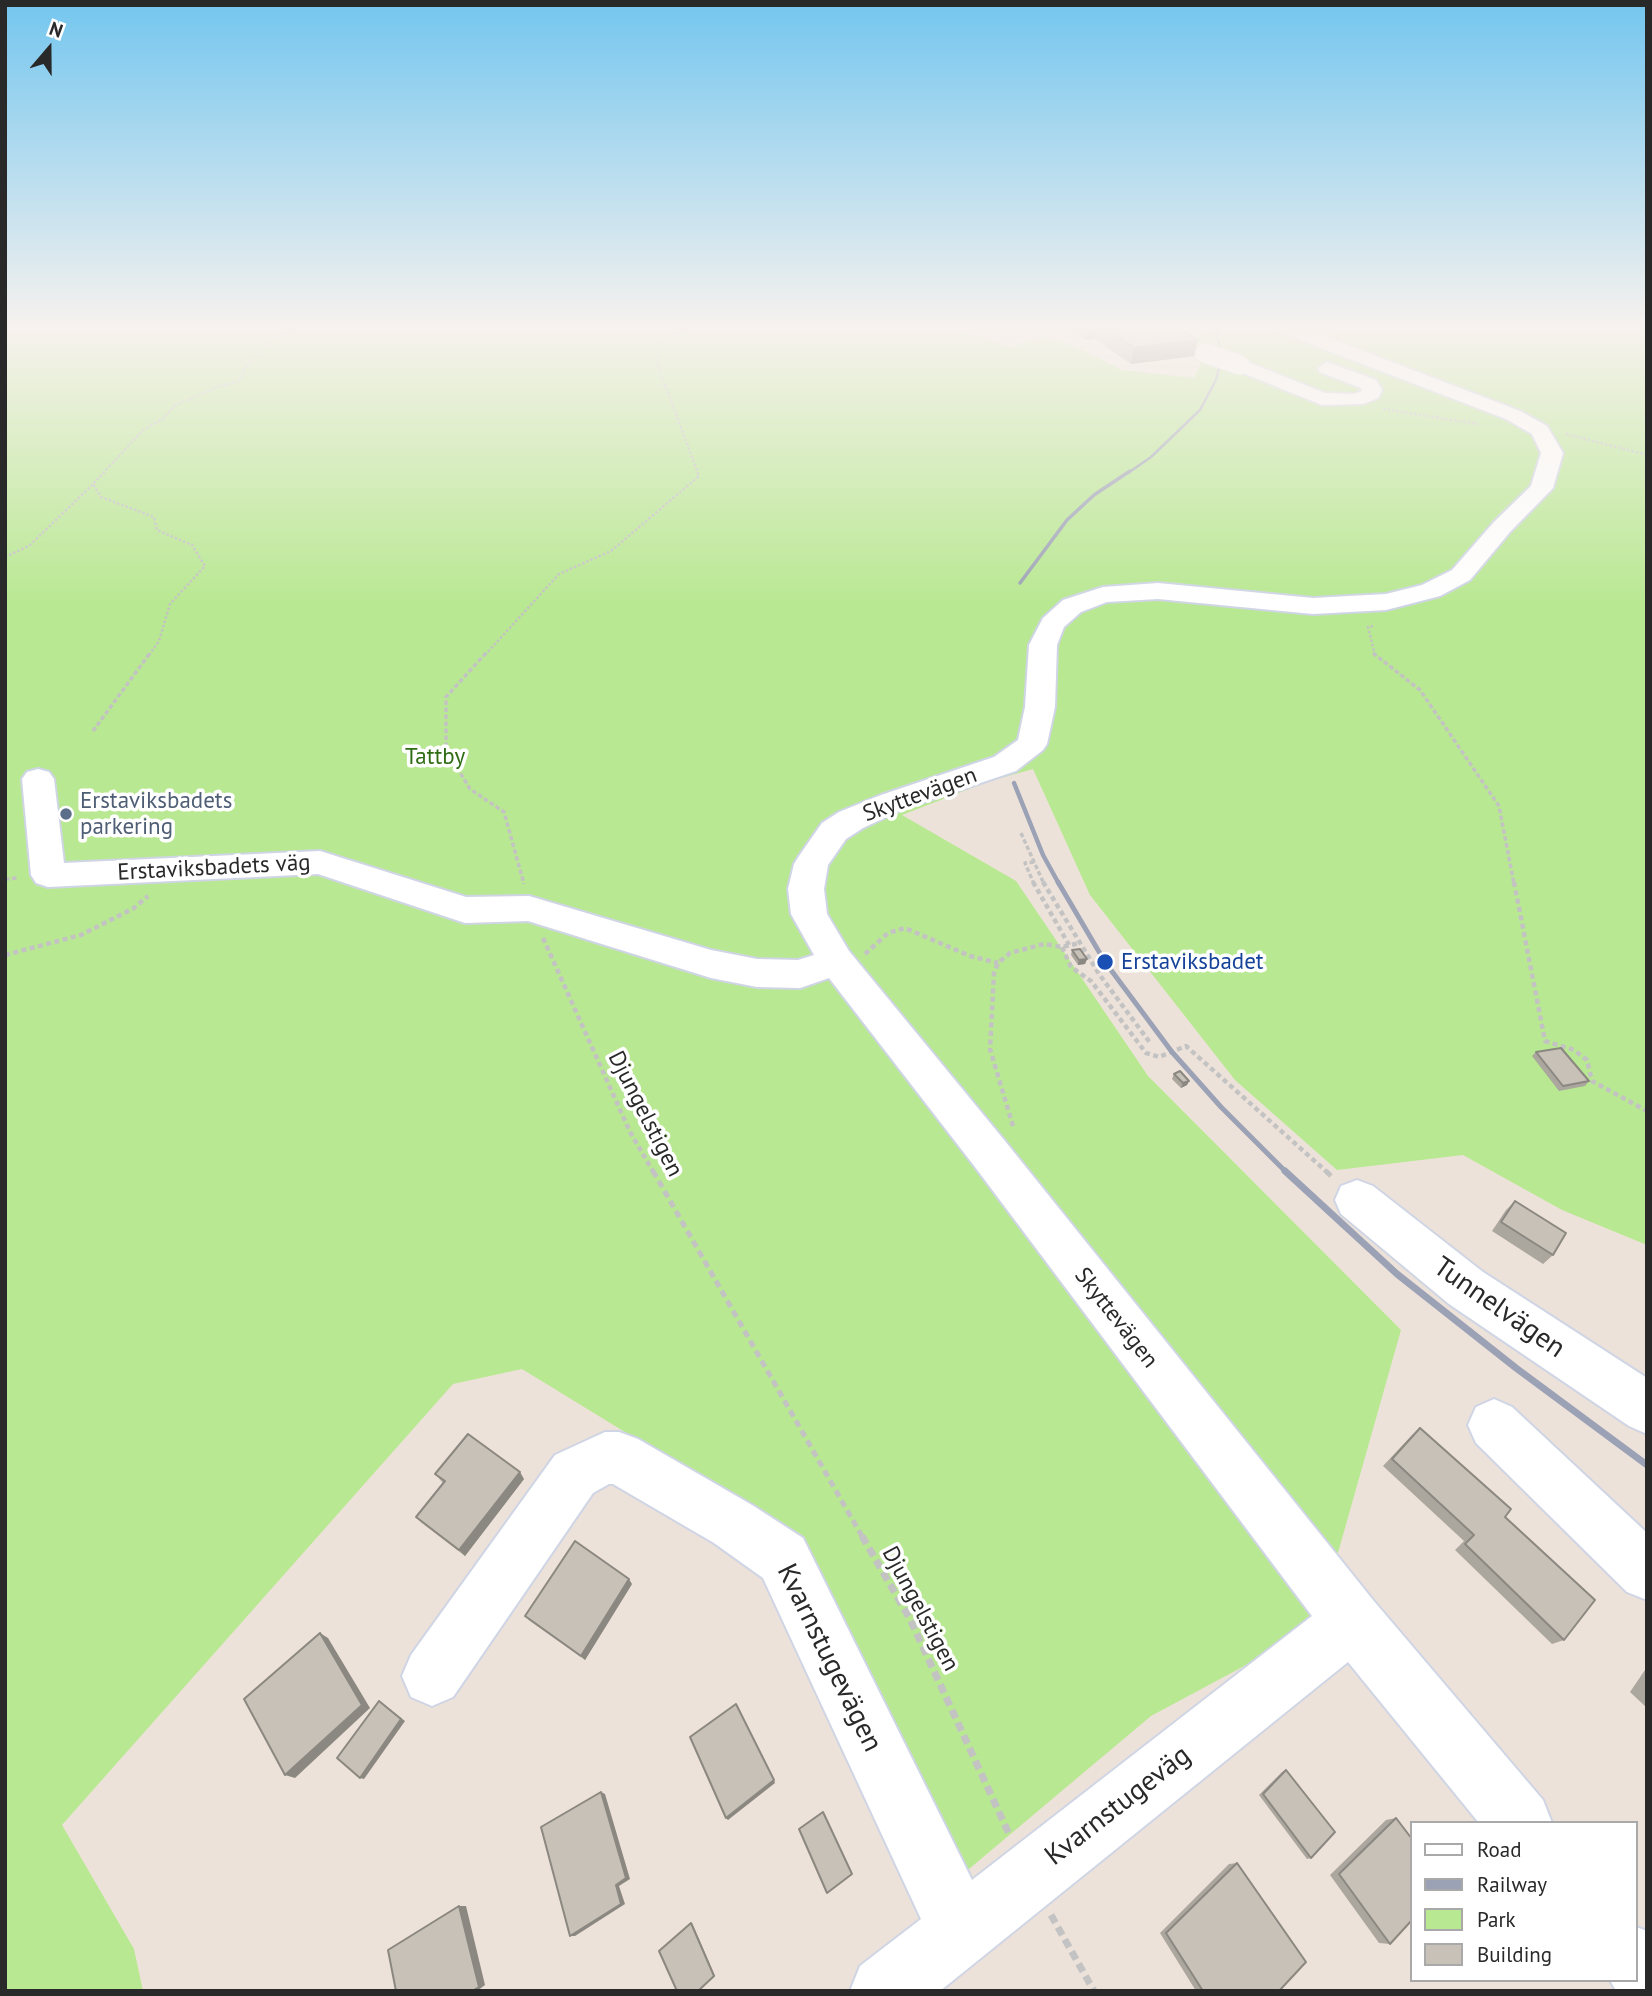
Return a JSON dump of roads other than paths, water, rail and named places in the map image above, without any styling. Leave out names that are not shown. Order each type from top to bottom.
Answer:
[{"type":"street","name":"Skyttevägen","points":[[1518,1821],[1352,1621],[990,1154],[809,914],[806,889],[811,864],[822,847],[834,831],[851,820],[916,793],[1005,764],[1032,744],[1041,707],[1044,645],[1052,624],[1072,606],[1103,595],[1158,591],[1313,606],[1385,602],[1431,591],[1461,575],[1502,527],[1542,488],[1552,453],[1540,430],[1522,420]]},
{"type":"street","name":"Erstaviksbadets väg","points":[[38,779],[48,875],[320,862],[465,910],[529,908],[711,964],[757,973],[800,974],[847,962]]},
{"type":"street","name":"Tunnelvägen","points":[[1357,1200],[1466,1288],[1647,1408]]},
{"type":"street","points":[[1494,1425],[1647,1572]]},
{"type":"street","name":"Kvarnstugevägen","points":[[432,1676],[573,1474],[605,1458],[619,1458],[733,1524],[783,1558],[962,1932]]},
{"type":"street","name":"Kvarnstugeväg","points":[[884,1991],[1352,1621]]},
{"type":"railway","points":[[1128,473],[1151,457],[1189,420]]},
{"type":"railway","points":[[1020,583],[1067,520],[1094,495],[1130,471]]},
{"type":"railway","points":[[1014,783],[1043,855],[1059,884]]},
{"type":"railway","points":[[1058,882],[1105,962],[1172,1052],[1221,1107],[1285,1171]]},
{"type":"railway","points":[[1285,1171],[1397,1274],[1516,1368],[1647,1465]]},
{"type":"place","name":"Erstaviksbadets parkering","points":[[66,814]]},
{"type":"place","name":"Erstaviksbadet","points":[[1105,962]]},
{"type":"park label","name":"Tattby","points":[[435,757]]}]
